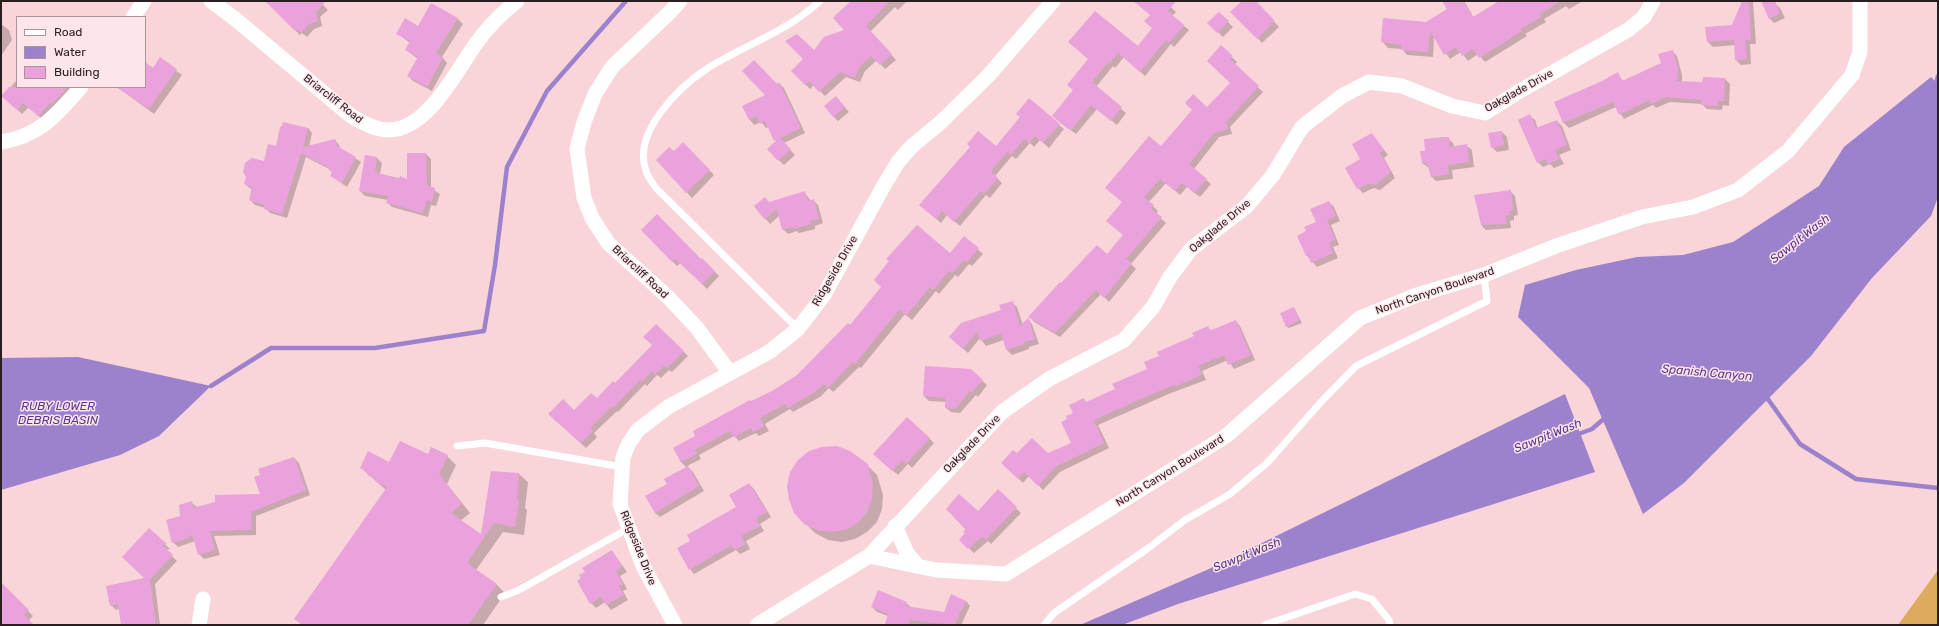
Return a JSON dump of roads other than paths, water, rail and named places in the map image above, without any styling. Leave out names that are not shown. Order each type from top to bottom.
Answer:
[{"type":"street","points":[[134,16],[144,1]]},
{"type":"street","name":"Briarcliff Road","points":[[211,1],[234,18],[350,116],[367,126],[389,130],[404,128],[422,116],[446,91],[475,45],[517,1]]},
{"type":"street","name":"Briarcliff Road","points":[[680,1],[612,67],[595,94],[584,122],[578,149],[584,198],[592,218],[608,243],[668,297],[697,328],[730,373]]},
{"type":"street","name":"Ridgeside Drive","points":[[675,625],[643,566],[620,504],[623,457],[629,443],[638,430],[668,407],[769,352],[798,329],[824,295],[882,187],[898,162],[912,146],[940,123],[988,76],[1053,1]]},
{"type":"street","name":"Oakglade Drive","points":[[868,556],[1002,412],[1048,379],[1124,340],[1152,307],[1170,277],[1191,249],[1247,206],[1273,175],[1302,127],[1342,96],[1369,82],[1402,86],[1452,106],[1485,112],[1628,30],[1644,18],[1653,1]]},
{"type":"street","name":"North Canyon Boulevard","points":[[868,556],[936,570],[1006,574],[1226,436],[1360,318],[1417,295],[1484,275],[1556,246],[1642,217],[1693,207],[1738,190],[1788,151],[1852,75],[1860,52],[1860,1]]},
{"type":"street","points":[[1,142],[12,140],[41,129],[80,88]]},
{"type":"street","points":[[895,526],[907,553],[918,566]]},
{"type":"street","points":[[757,625],[868,556]]},
{"type":"street","points":[[199,625],[203,599]]},
{"type":"lane","points":[[798,329],[657,189],[646,171],[643,150],[648,134],[662,110],[687,85],[708,69],[792,22],[820,1]]},
{"type":"lane","points":[[1044,625],[1054,613],[1147,549],[1185,520],[1230,494],[1268,462],[1320,402],[1356,366],[1486,301],[1484,275]]},
{"type":"lane","points":[[458,446],[485,443],[622,467]]},
{"type":"lane","points":[[501,597],[519,590],[629,528]]},
{"type":"lane","points":[[1264,625],[1355,594],[1372,599],[1389,620],[1390,625]]},
{"type":"water","points":[[1931,77],[1938,84],[1938,197],[1931,216],[1872,278],[1811,356],[1684,483],[1643,514],[1589,388],[1518,317],[1525,285],[1576,270],[1637,257],[1683,255],[1733,242],[1819,186],[1844,147]]},
{"type":"water","name":"RUBY LOWER DEBRIS BASIN","points":[[78,357],[211,386],[159,436],[120,455],[1,490],[1,358]]},
{"type":"water","points":[[1565,394],[1595,472],[1178,604],[1122,625],[1080,625],[1209,569]]},
{"type":"waterway","points":[[211,386],[271,348],[375,348],[484,331],[495,265],[507,167],[547,91],[626,1]]},
{"type":"waterway","name":"Sawpit Wash","points":[[1935,88],[1938,76]]},
{"type":"waterway","name":"Spanish Canyon","points":[[1765,395],[1800,444],[1856,479],[1938,488]]},
{"type":"waterway","name":"Sawpit Wash","points":[[1576,435],[1592,429],[1607,416]]}]
